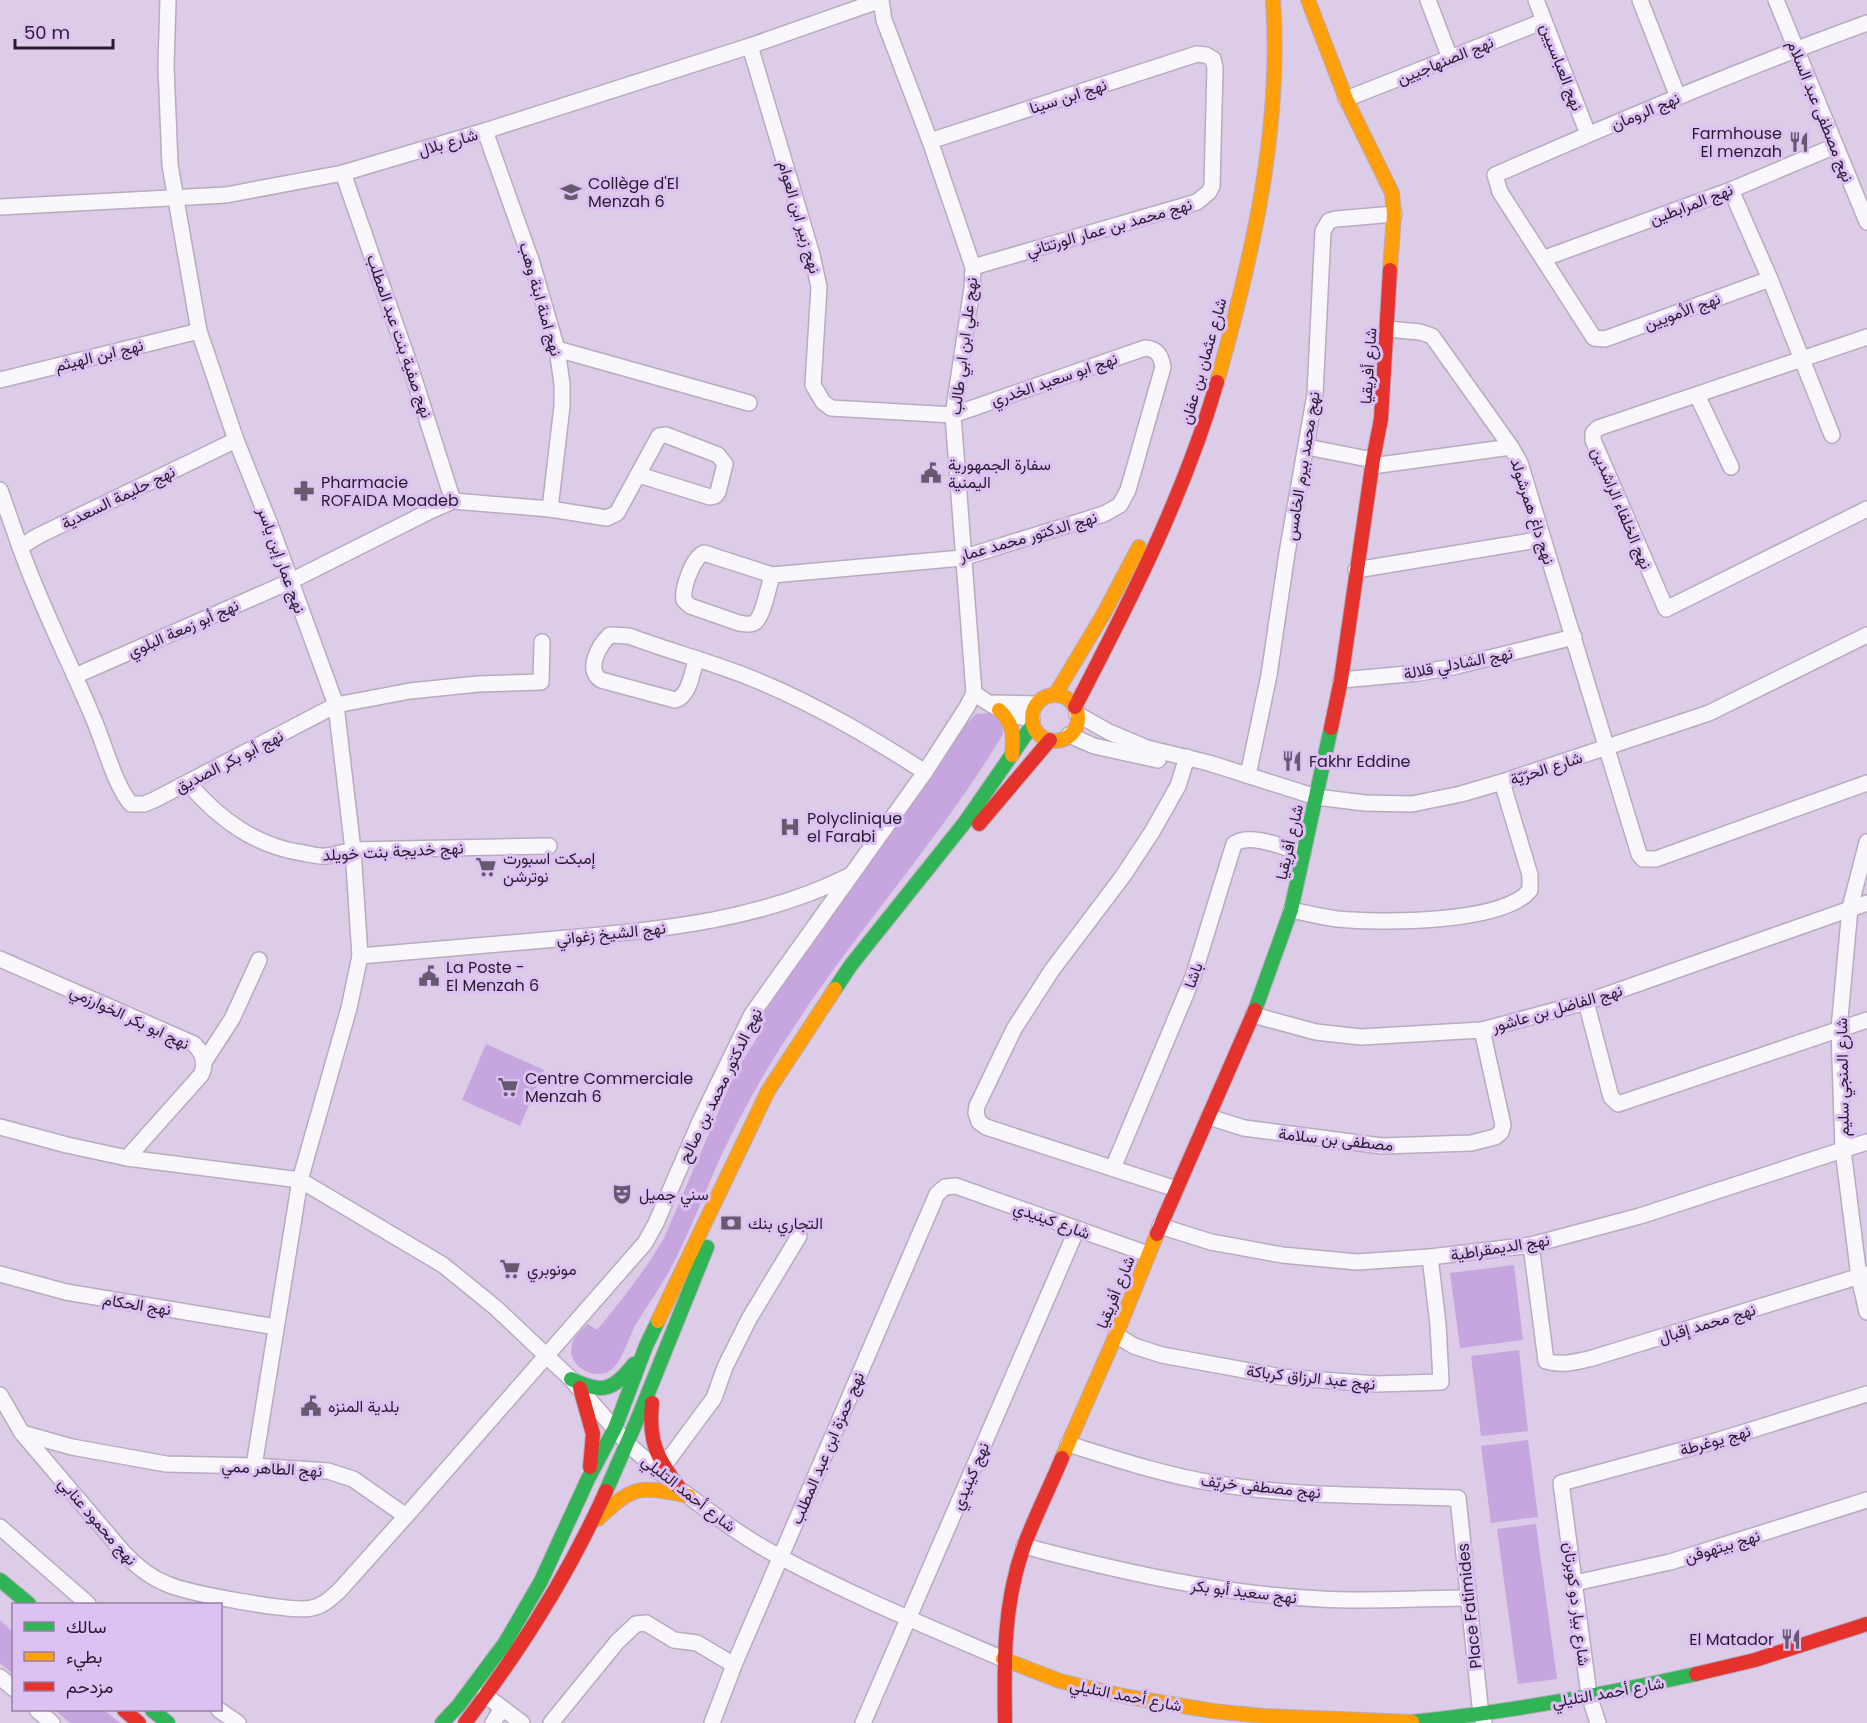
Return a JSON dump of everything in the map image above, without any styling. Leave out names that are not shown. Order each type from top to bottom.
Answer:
[{"type":"main road","name":"شارع عثمان بن عفان","points":[[1194,410],[1221,319],[1257,155],[1262,51],[1259,0]]},
{"type":"main road","name":"شارع عثمان بن عفان","points":[[1076,710],[1120,621],[1184,476],[1210,404],[1231,332],[1262,197],[1269,154],[1277,61],[1273,0]]},
{"type":"main road","name":"شارع أفريقيا","points":[[1005,1723],[1004,1659],[1011,1596],[1024,1546],[1116,1335],[1160,1226],[1253,1015],[1291,910],[1341,680],[1372,463],[1381,419],[1394,214],[1392,193],[1346,99],[1308,0]]},
{"type":"main road","points":[[1172,469],[1180,450]]},
{"type":"main road","points":[[1055,695],[1103,615],[1144,536]]},
{"type":"main road","points":[[442,1723],[458,1706],[505,1643],[541,1581],[588,1479],[615,1428],[646,1346],[768,1091],[851,965],[966,821],[1011,757],[1034,716],[1048,696],[1055,695],[1070,701],[1076,710],[1076,725],[1069,735],[1050,740],[1037,732],[1034,716]]},
{"type":"main road","points":[[999,710],[1013,727],[1011,757]]},
{"type":"main road","points":[[465,1723],[550,1601],[587,1530],[628,1444],[732,1186],[777,1097],[812,1040],[862,969],[975,828],[1050,740]]},
{"type":"main road","points":[[576,1384],[593,1389],[610,1389],[619,1384],[646,1346]]},
{"type":"main road","points":[[659,1369],[652,1404],[650,1434],[652,1449],[684,1493]]},
{"type":"main road","points":[[576,1384],[593,1434],[593,1451],[588,1479]]},
{"type":"main road","points":[[587,1530],[619,1498],[637,1488],[684,1493]]},
{"type":"main road","points":[[0,1580],[27,1603]]},
{"type":"main road","name":"شارع أحمد التليلي","points":[[1004,1659],[1060,1681],[1123,1696],[1213,1711],[1263,1716],[1407,1722],[1483,1719],[1755,1660],[1867,1624]]},
{"type":"main road","points":[[125,1711],[139,1723]]},
{"type":"main road","points":[[153,1711],[168,1723]]},
{"type":"street","name":"نهج عمار إبن ياسر","points":[[168,0],[166,66],[170,165],[174,199],[199,331],[236,440],[336,705],[353,850],[360,956],[336,1057],[300,1180],[254,1466]]},
{"type":"street","name":"شارع بلال","points":[[0,207],[174,199],[249,192],[344,173],[485,132],[750,46],[881,0]]},
{"type":"street","name":"نهج علي ابن ابي طالب","points":[[881,0],[884,20],[930,141],[973,267],[972,288],[953,415],[962,558],[979,697]]},
{"type":"street","points":[[1428,0],[1450,58]]},
{"type":"street","name":"نهج العباسيين","points":[[1536,0],[1588,134]]},
{"type":"street","points":[[1640,0],[1678,97]]},
{"type":"street","name":"نهج مصطفى عبد السلام","points":[[1776,0],[1867,222]]},
{"type":"street","name":"نهج الصنهاجيين","points":[[1346,99],[1544,21]]},
{"type":"street","name":"نهج الرومان","points":[[1545,258],[1500,192],[1495,175],[1795,49],[1867,23]]},
{"type":"street","name":"نهج زبير ابن العوام","points":[[750,46],[812,255],[819,287],[813,385],[817,393],[831,408],[953,415]]},
{"type":"street","name":"نهج ابن سينا","points":[[930,141],[1197,54],[1206,55]]},
{"type":"street","name":"نهج محمد بن عمار الورتتاني","points":[[973,267],[1197,202],[1204,198],[1212,186],[1215,68],[1213,59],[1206,55]]},
{"type":"street","name":"نهج امنة ابنة وهب","points":[[485,132],[532,263],[557,348],[562,384],[562,406],[550,509]]},
{"type":"street","name":"نهج المرابطين","points":[[1545,258],[1731,190],[1835,146]]},
{"type":"street","name":"نهج صفية بنت عبد المطلب","points":[[344,173],[453,501]]},
{"type":"street","points":[[1731,190],[1770,279],[1832,435]]},
{"type":"street","name":"نهج محمد بيرم الخامس","points":[[1248,775],[1269,675],[1315,394],[1323,231],[1329,221],[1336,219],[1394,214]]},
{"type":"street","name":"نهج الأمويين","points":[[1545,258],[1594,338],[1605,339],[1770,279]]},
{"type":"street","name":"نهج داغ همرشولد","points":[[1387,329],[1420,332],[1432,336],[1511,447],[1524,475],[1639,854],[1643,859],[1648,860],[1867,783]]},
{"type":"street","name":"نهج ابن الهيثم","points":[[0,380],[199,331]]},
{"type":"street","name":"نهج الخلفاء الراشدين","points":[[1867,337],[1598,428],[1593,433],[1594,445],[1666,609],[1867,509]]},
{"type":"street","points":[[557,348],[749,403]]},
{"type":"street","name":"نهج ابو سعيد الخدري","points":[[953,415],[1144,348],[1156,351]]},
{"type":"street","name":"نهج الدكتور محمد عمار","points":[[772,575],[760,617],[755,623],[747,625],[739,623],[690,606],[684,600],[683,592],[696,558],[704,553],[772,575],[962,558],[1112,511],[1120,505],[1128,490],[1162,375],[1162,359],[1156,351]]},
{"type":"street","points":[[1697,395],[1731,467]]},
{"type":"street","points":[[291,581],[420,515],[453,501],[550,509],[593,517],[612,517],[617,513],[639,476],[657,438],[662,435],[718,455],[725,464],[718,492],[710,497],[639,476]]},
{"type":"street","name":"نهج حليمة السعدية","points":[[20,548],[38,536],[236,440]]},
{"type":"street","points":[[1307,447],[1372,463],[1511,447]]},
{"type":"street","points":[[0,490],[20,548]]},
{"type":"street","points":[[1356,570],[1543,539]]},
{"type":"street","name":"نهج أبو بكر الصديق","points":[[20,548],[123,793],[131,804],[144,804],[188,783],[336,705],[410,691],[478,684],[541,682],[542,642]]},
{"type":"street","name":"نهج أبو زمعة البلوي","points":[[75,676],[291,581]]},
{"type":"street","points":[[696,660],[684,694],[679,700],[601,680],[595,676],[593,669],[594,662],[610,634],[628,636],[749,678],[798,699],[850,725],[925,772]]},
{"type":"street","name":"شارع الحرّيّة","points":[[1069,735],[1094,746],[1209,763],[1316,797],[1365,803],[1412,804],[1461,794],[1502,782],[1709,713],[1867,635]]},
{"type":"street","name":"نهج الشادلي قلالة","points":[[1341,680],[1448,668],[1574,637]]},
{"type":"street","points":[[979,697],[1015,717],[1034,716]]},
{"type":"street","points":[[979,697],[1010,704],[1034,716]]},
{"type":"street","name":"نهج الدكتور محمد بن صالح","points":[[546,1355],[645,1243],[656,1223],[702,1116],[752,1014],[925,772],[967,707],[979,697]]},
{"type":"street","name":"شارع الحرّيّة","points":[[1076,710],[1109,732],[1186,761]]},
{"type":"street","points":[[1176,1189],[986,1127],[979,1122],[976,1113],[977,1106],[1014,1029],[1052,970],[1123,876],[1152,832],[1169,804],[1186,761]]},
{"type":"street","points":[[1291,910],[1336,919],[1383,922],[1426,920],[1468,915],[1508,905],[1526,896],[1531,883],[1502,782]]},
{"type":"street","name":"نهج خديجة بنت خويلد","points":[[188,783],[205,802],[237,829],[257,840],[293,852],[324,857],[353,850],[549,846]]},
{"type":"street","name":"باشا","points":[[1113,1168],[1192,977],[1234,844],[1250,838],[1303,853]]},
{"type":"street","name":"شارع المنجي سليم","points":[[1867,842],[1850,908],[1839,1029],[1843,1150],[1867,1312]]},
{"type":"street","name":"نهج الشيخ زغواني","points":[[360,956],[670,928],[780,905],[810,894],[854,873]]},
{"type":"street","name":"نهج الفاضل بن عاشور","points":[[1253,1015],[1316,1032],[1361,1037],[1482,1030],[1586,1002],[1867,903]]},
{"type":"street","name":"نهج ابو بكر الخوارزمي","points":[[0,959],[194,1044],[199,1049],[204,1062],[201,1075],[127,1158]]},
{"type":"street","points":[[204,1062],[232,1019],[259,960]]},
{"type":"street","points":[[1586,1002],[1611,1097],[1618,1104],[1867,1020]]},
{"type":"street","name":"مصطفى بن سلامة","points":[[1209,1117],[1244,1128],[1382,1146],[1471,1143],[1495,1137],[1503,1125],[1482,1030]]},
{"type":"street","points":[[0,1127],[127,1158],[300,1180]]},
{"type":"street","name":"نهج الديمقراطية","points":[[1160,1226],[1211,1242],[1282,1255],[1357,1262],[1430,1257],[1531,1245],[1640,1216],[1867,1142]]},
{"type":"street","name":"شارع أحمد التليلي","points":[[300,1180],[443,1265],[496,1308],[576,1384],[628,1444],[684,1493],[717,1518],[780,1558],[908,1618],[1004,1659]]},
{"type":"street","name":"نهج حمزة ابن عبد المطلب","points":[[712,1723],[734,1665],[933,1200],[941,1190],[950,1185],[956,1186]]},
{"type":"street","name":"شارع كينيدي","points":[[956,1186],[1148,1254]]},
{"type":"street","name":"نهج كينيدي","points":[[863,1723],[1077,1229]]},
{"type":"street","points":[[663,1467],[714,1398],[725,1367],[749,1319],[799,1236]]},
{"type":"street","name":"نهج محمد إقبال","points":[[1531,1245],[1546,1361],[1554,1364],[1567,1364],[1589,1359],[1863,1276]]},
{"type":"street","name":"نهج عبد الرزاق كرباكة","points":[[1116,1335],[1134,1346],[1162,1354],[1282,1377],[1376,1384],[1441,1382],[1438,1324],[1430,1257]]},
{"type":"street","name":"نهج الحكام","points":[[0,1274],[66,1292],[276,1327]]},
{"type":"street","points":[[406,1516],[546,1355]]},
{"type":"street","name":"نهج يوغرطة","points":[[1561,1484],[1716,1441],[1867,1394]]},
{"type":"street","name":"نهج محمود عنابي","points":[[0,1395],[22,1433],[136,1566],[169,1585],[194,1592],[294,1608],[312,1608],[327,1601],[406,1516]]},
{"type":"street","name":"نهج الطاهر ممي","points":[[22,1433],[72,1447],[166,1464],[313,1469],[340,1474],[360,1483],[406,1516]]},
{"type":"street","name":"نهج مصطفى خريّف","points":[[1068,1444],[1214,1484],[1331,1494],[1458,1498]]},
{"type":"street","name":"شارع بيار دو كوبرتان","points":[[1561,1484],[1589,1695],[1598,1723]]},
{"type":"street","name":"Place Fatimides","points":[[1458,1498],[1483,1719]]},
{"type":"street","name":"نهج بيتهوفن","points":[[1575,1583],[1670,1562],[1867,1500]]},
{"type":"street","points":[[0,1527],[86,1603]]},
{"type":"street","name":"نهج سعيد أبو بكر","points":[[1024,1546],[1146,1576],[1233,1592],[1322,1599],[1468,1598]]},
{"type":"street","points":[[551,1723],[602,1660],[636,1624],[646,1623],[674,1640],[697,1643],[734,1665]]},
{"type":"street","points":[[0,1677],[12,1687]]},
{"type":"street","points":[[485,1695],[522,1723]]},
{"type":"street","points":[[493,1723],[502,1708]]},
{"type":"street","points":[[38,1711],[52,1723]]},
{"type":"street","points":[[220,1711],[238,1723]]},
{"type":"shaded area","points":[[990,713],[1002,721],[1003,734],[953,810],[817,992],[772,1060],[721,1156],[673,1264],[635,1326],[615,1367],[597,1374],[583,1370],[577,1365],[571,1353],[574,1339],[588,1324],[597,1330],[641,1274],[664,1238],[735,1073],[763,1028],[753,1020],[961,730],[976,714]]},
{"type":"shaded area","points":[[486,1044],[544,1070],[520,1126],[462,1100]]},
{"type":"shaded area","points":[[1514,1265],[1523,1340],[1460,1348],[1450,1273]]},
{"type":"shaded area","points":[[1519,1350],[1528,1431],[1481,1436],[1471,1356]]},
{"type":"shaded area","points":[[1528,1440],[1538,1517],[1491,1523],[1481,1446]]},
{"type":"shaded area","points":[[1536,1524],[1557,1679],[1518,1684],[1497,1529]]},
{"type":"shaded area","points":[[0,1620],[12,1631],[12,1673],[0,1663]]},
{"type":"shaded area","points":[[56,1711],[105,1711],[120,1723],[70,1723]]},
{"type":"traffic: fast","points":[[835,989],[851,965],[966,821],[1033,724]]},
{"type":"traffic: fast","points":[[1255,1010],[1291,910],[1331,728]]},
{"type":"traffic: fast","points":[[606,1491],[707,1247]]},
{"type":"traffic: fast","points":[[442,1723],[458,1706],[505,1643],[541,1581],[588,1479],[615,1428],[646,1346],[658,1321]]},
{"type":"traffic: fast","points":[[571,1379],[591,1387],[606,1387],[620,1380],[634,1364]]},
{"type":"traffic: fast","points":[[0,1580],[28,1603]]},
{"type":"traffic: fast","points":[[1412,1722],[1555,1702],[1696,1674]]},
{"type":"traffic: fast","points":[[153,1711],[168,1723]]},
{"type":"traffic: slow","points":[[1217,382],[1242,288],[1262,193],[1273,97],[1275,49],[1273,0]]},
{"type":"traffic: slow","points":[[1308,0],[1346,99],[1392,193],[1394,214],[1390,270]]},
{"type":"traffic: slow","points":[[1055,695],[1103,615],[1139,547]]},
{"type":"traffic: slow","points":[[1055,695],[1071,702],[1078,718],[1071,734],[1055,741],[1039,734],[1032,718],[1039,702],[1055,695]]},
{"type":"traffic: slow","points":[[999,710],[1008,720],[1012,731],[1012,755]]},
{"type":"traffic: slow","points":[[658,1321],[768,1091],[835,989]]},
{"type":"traffic: slow","points":[[1062,1458],[1157,1234]]},
{"type":"traffic: slow","points":[[598,1519],[621,1499],[639,1491],[659,1490],[689,1496]]},
{"type":"traffic: slow","points":[[1003,1659],[1060,1681],[1123,1696],[1213,1711],[1263,1716],[1412,1722]]},
{"type":"traffic: jam","points":[[1331,728],[1341,680],[1381,419],[1390,270]]},
{"type":"traffic: jam","points":[[1075,707],[1135,589],[1172,508],[1204,424],[1217,382]]},
{"type":"traffic: jam","points":[[979,824],[1050,740]]},
{"type":"traffic: jam","points":[[1157,1234],[1255,1010]]},
{"type":"traffic: jam","points":[[580,1388],[593,1434],[590,1467]]},
{"type":"traffic: jam","points":[[652,1403],[651,1429],[656,1449],[665,1468],[680,1489]]},
{"type":"traffic: jam","points":[[1005,1723],[1006,1634],[1012,1590],[1024,1546],[1062,1458]]},
{"type":"traffic: jam","points":[[465,1723],[524,1640],[560,1582],[606,1491]]},
{"type":"traffic: jam","points":[[1696,1674],[1755,1660],[1867,1624]]},
{"type":"traffic: jam","points":[[125,1711],[139,1723]]},
{"type":"place","name":"Farmhouse El menzah","points":[[1799,142]]},
{"type":"place","name":"Collège d'El Menzah 6","points":[[571,192]]},
{"type":"place","name":"سفارة الجمهورية اليمنية","points":[[931,473]]},
{"type":"place","name":"Pharmacie ROFAIDA Moadeb","points":[[304,491]]},
{"type":"place","name":"Fakhr Eddine","points":[[1292,761]]},
{"type":"place","name":"Polyclinique el Farabi","points":[[790,827]]},
{"type":"place","name":"إمبكت اسبورت نوترشن","points":[[486,867]]},
{"type":"place","name":"La Poste - El Menzah 6","points":[[429,976]]},
{"type":"place","name":"Centre Commerciale Menzah 6","points":[[508,1087]]},
{"type":"place","name":"سني جميل","points":[[622,1194]]},
{"type":"place","name":"التجاري بنك","points":[[731,1223]]},
{"type":"place","name":"مونوبري","points":[[510,1269]]},
{"type":"place","name":"بلدية المنزه","points":[[311,1406]]},
{"type":"place","name":"El Matador","points":[[1791,1639]]}]
